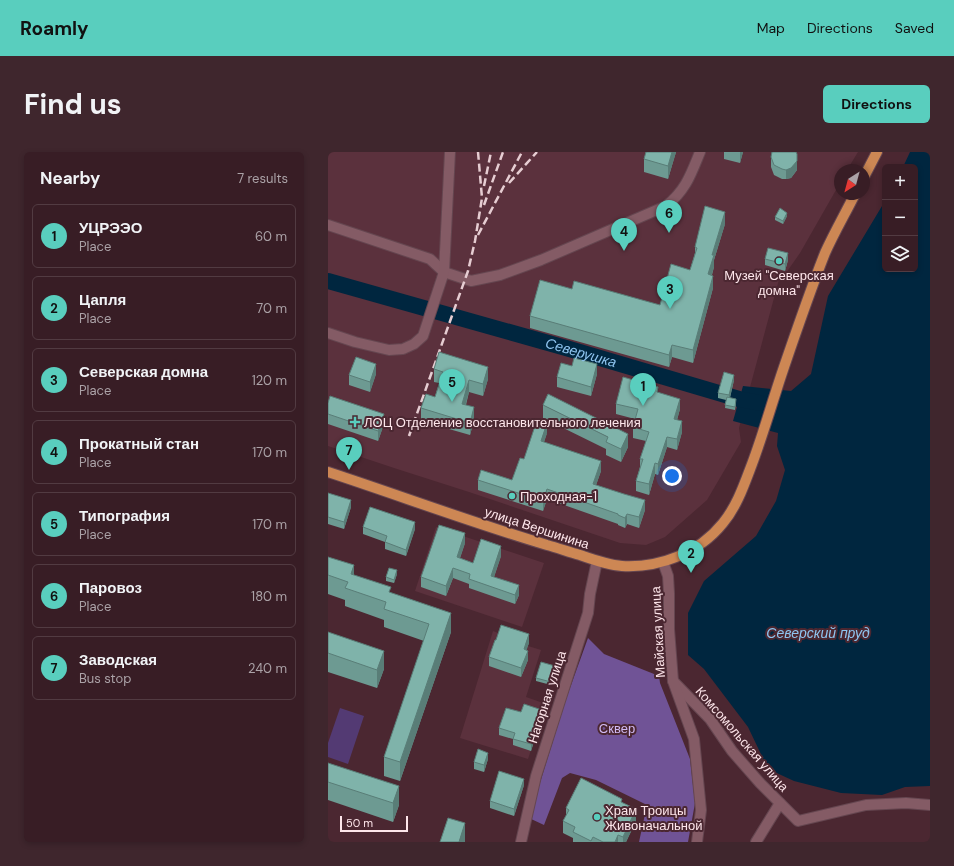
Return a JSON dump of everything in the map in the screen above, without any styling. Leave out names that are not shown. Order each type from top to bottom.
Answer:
[{"type":"main road","points":[[870,165],[877,152]]},
{"type":"main road","name":"улица Вершинина","points":[[328,472],[520,537],[597,561],[628,566],[646,565],[663,562],[684,554],[693,549],[716,530],[729,514],[741,493],[758,448],[807,302],[826,252],[852,200]]},
{"type":"street","points":[[328,334],[389,350],[403,349],[414,344],[423,336],[444,272],[450,152]]},
{"type":"street","points":[[328,225],[430,259],[444,272],[471,281],[500,275],[541,260],[666,206],[684,187],[691,175],[700,152]]},
{"type":"street","name":"Нагорная улица","points":[[521,842],[536,776],[588,613],[590,594],[597,561]]},
{"type":"street","name":"Майская улица","points":[[663,562],[668,576],[669,629],[673,681],[694,739],[701,810],[697,842]]},
{"type":"street","name":"Комсомольская улица","points":[[673,681],[710,719],[732,751],[760,783],[798,821],[866,805],[930,805]]},
{"type":"street","points":[[756,842],[780,803]]},
{"type":"shaded area","points":[[328,152],[858,152],[851,164],[834,164],[834,194],[800,253],[786,273],[781,272],[739,428],[741,442],[707,500],[665,537],[646,545],[620,543],[328,446]]},
{"type":"shaded area","points":[[436,527],[544,563],[522,627],[415,591]]},
{"type":"shaded area","points":[[493,631],[526,649],[528,646],[541,650],[526,697],[546,704],[528,759],[460,738]]},
{"type":"shaded area","points":[[340,708],[364,716],[348,764],[328,757],[328,743]]},
{"type":"green space","name":"Сквер","points":[[588,638],[604,654],[659,676],[660,683],[690,759],[695,803],[688,842],[639,842],[647,805],[596,780],[570,773],[562,778],[544,825],[529,818],[566,699]]},
{"type":"water","name":"Северский пруд","points":[[910,152],[930,152],[930,786],[905,787],[882,795],[841,793],[794,781],[768,769],[748,727],[704,669],[688,655],[688,613],[704,581],[756,536],[776,501],[785,470],[777,446],[778,433],[733,421],[743,386],[791,391],[811,374],[828,296],[882,206],[882,272],[918,272],[918,164],[904,164]]},
{"type":"building","points":[[646,152],[672,152],[668,166],[644,159]]},
{"type":"building","points":[[772,152],[796,152],[797,161],[791,168],[786,170],[782,169],[774,165],[771,157]]},
{"type":"building","points":[[705,206],[725,212],[712,255],[714,255],[708,274],[713,276],[693,350],[672,345],[669,355],[530,316],[540,280],[572,289],[574,281],[660,305],[671,264],[690,270],[697,248],[695,247]]},
{"type":"building","points":[[780,208],[787,213],[783,221],[775,217]]},
{"type":"building","points":[[768,248],[788,253],[785,264],[765,259]]},
{"type":"building","points":[[439,352],[488,367],[483,384],[469,380],[462,404],[474,407],[470,423],[421,408],[426,394],[435,397],[443,372],[434,369]]},
{"type":"building","points":[[356,357],[376,364],[370,382],[349,375]]},
{"type":"building","points":[[574,358],[597,364],[591,387],[557,377],[561,363],[572,366]]},
{"type":"building","points":[[724,372],[734,375],[729,395],[718,393]]},
{"type":"building","points":[[623,377],[658,387],[657,392],[680,399],[674,419],[682,421],[677,439],[667,437],[658,464],[655,463],[649,484],[636,481],[643,459],[640,459],[649,432],[633,427],[638,409],[616,404]]},
{"type":"building","points":[[548,394],[628,434],[621,449],[606,442],[608,437],[543,405]]},
{"type":"building","points":[[330,396],[384,414],[378,431],[328,414],[328,403]]},
{"type":"building","points":[[727,397],[736,399],[735,407],[725,405]]},
{"type":"building","points":[[537,420],[547,423],[541,441],[601,461],[593,484],[645,500],[639,517],[627,514],[625,518],[618,514],[547,489],[543,501],[478,480],[481,470],[512,480],[520,458],[524,459]]},
{"type":"building","points":[[328,493],[351,500],[344,522],[328,517]]},
{"type":"building","points":[[370,507],[415,522],[406,550],[385,542],[387,536],[363,527]]},
{"type":"building","points":[[439,525],[465,533],[457,557],[473,563],[481,539],[501,546],[491,576],[519,585],[515,595],[469,579],[470,574],[453,568],[446,586],[421,577]]},
{"type":"building","points":[[328,557],[354,565],[351,574],[391,587],[389,592],[451,613],[400,762],[384,757],[429,624],[384,609],[386,602],[345,588],[348,582],[328,575]]},
{"type":"building","points":[[389,568],[397,570],[394,580],[386,577]]},
{"type":"building","points":[[501,625],[529,634],[524,649],[528,651],[521,668],[489,657]]},
{"type":"building","points":[[328,632],[384,651],[377,670],[328,653]]},
{"type":"building","points":[[541,662],[555,666],[551,682],[536,678]]},
{"type":"building","points":[[524,704],[542,710],[531,744],[513,739],[515,733],[499,728],[506,708],[521,712]]},
{"type":"building","points":[[478,749],[488,753],[484,765],[474,762]]},
{"type":"building","points":[[328,763],[399,786],[393,803],[328,782]]},
{"type":"building","points":[[499,771],[524,779],[514,809],[490,801]]},
{"type":"building","name":"Храм Троицы Живоначальной","points":[[581,778],[622,799],[621,802],[636,809],[623,837],[618,835],[615,842],[603,842],[593,837],[591,841],[573,832],[575,827],[563,821],[569,810],[566,808]]},
{"type":"building","points":[[448,818],[465,823],[459,842],[440,842]]},
{"type":"waterway","name":"Северушка","points":[[328,281],[566,348],[739,399],[760,403]]},
{"type":"railway","points":[[409,436],[468,271],[475,241],[482,198],[478,152]]},
{"type":"railway","points":[[484,186],[491,152]]},
{"type":"railway","points":[[484,205],[503,152]]},
{"type":"railway","points":[[478,235],[522,152]]},
{"type":"railway","points":[[509,183],[537,152]]},
{"type":"place","name":"Паровоз","points":[[669,233]]},
{"type":"place","name":"Прокатный стан","points":[[624,251]]},
{"type":"place","name":"Музей \"Северская домна\"","points":[[779,261]]},
{"type":"place","name":"Северская домна","points":[[670,309]]},
{"type":"place","name":"Типография","points":[[452,402]]},
{"type":"place","name":"УЦРЭЭО","points":[[643,406]]},
{"type":"place","name":"ЛОЦ Отделение восстановительного лечения","points":[[355,422]]},
{"type":"place","name":"Заводская","points":[[349,470]]},
{"type":"place","name":"Проходная-1","points":[[512,496]]},
{"type":"place","name":"Цапля","points":[[691,573]]},
{"type":"place","name":"Храм Троицы Живоначальной","points":[[597,817]]}]
